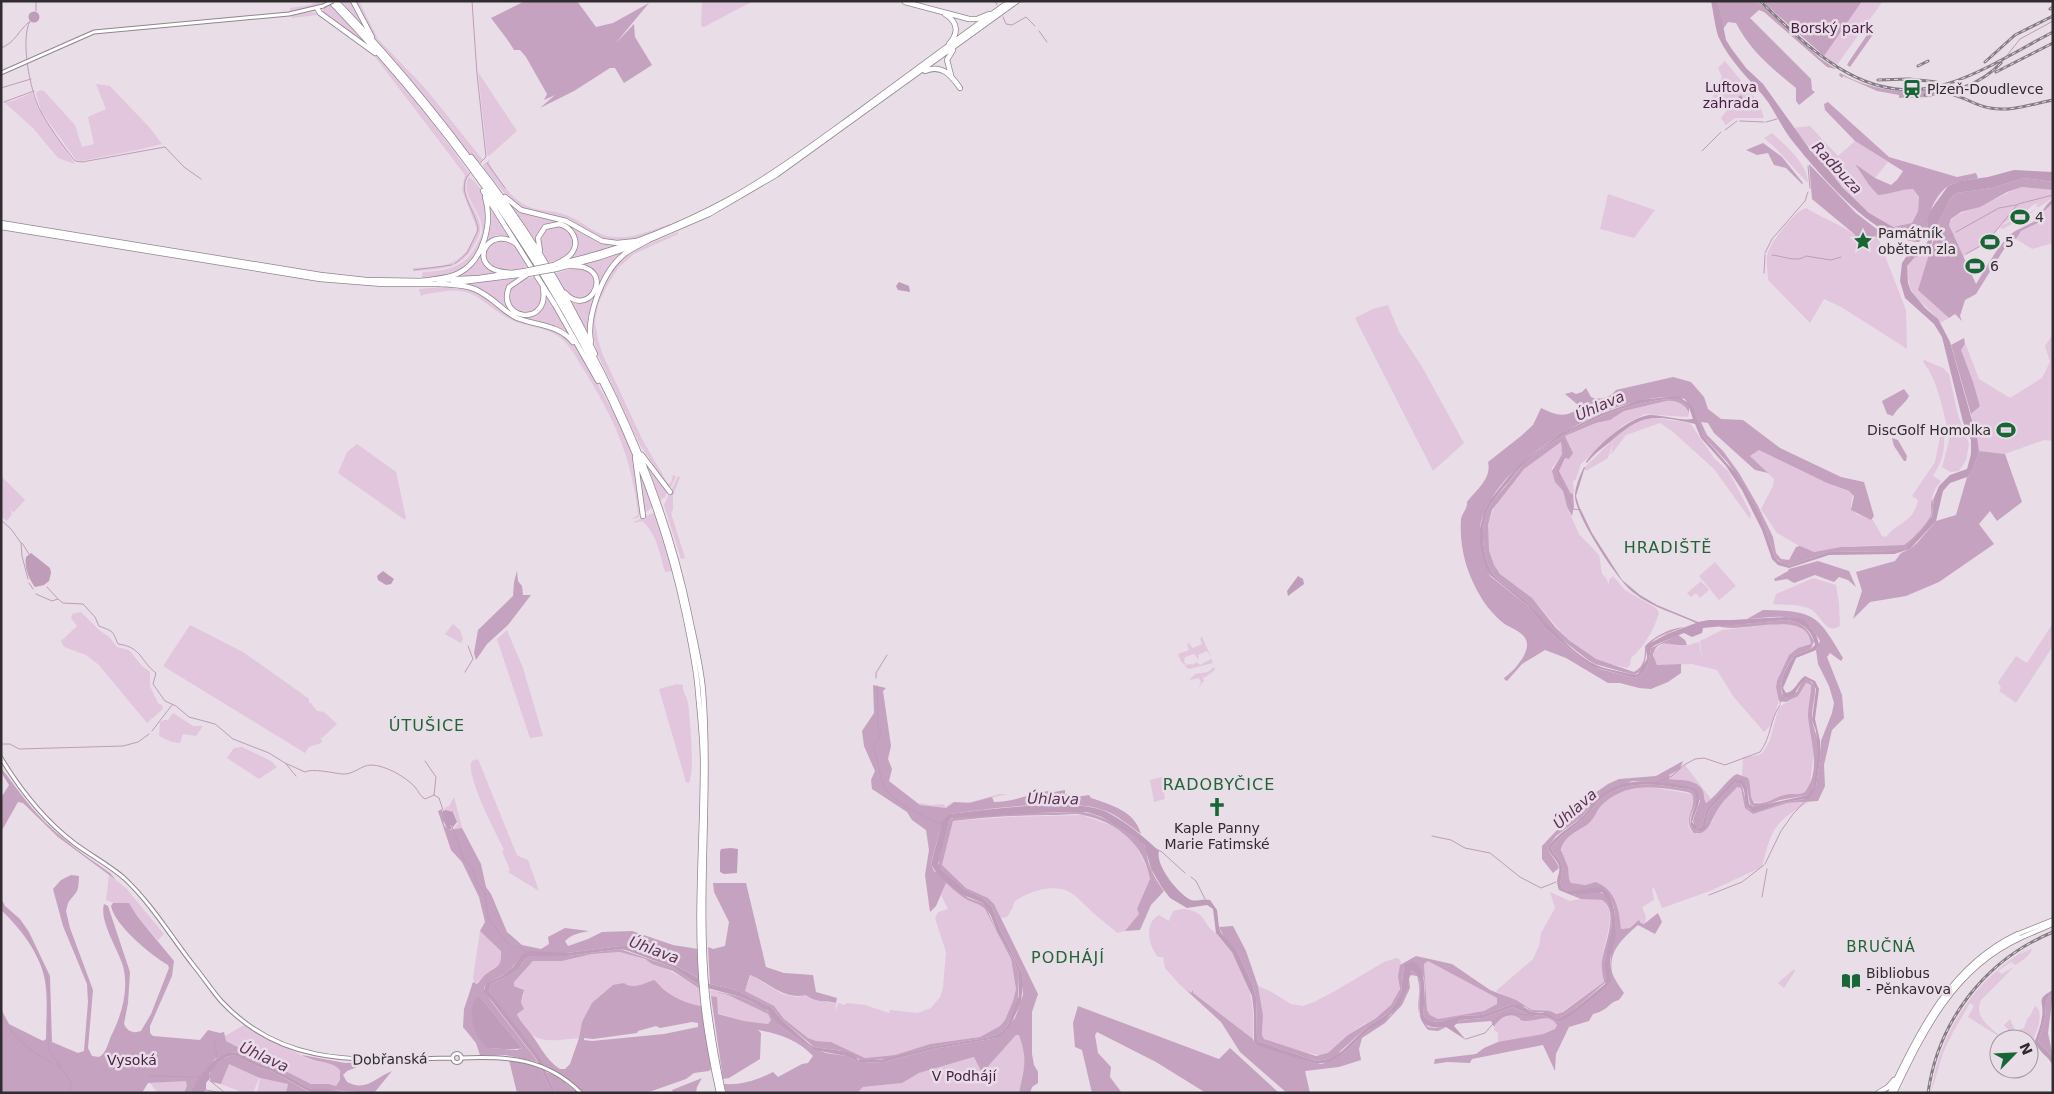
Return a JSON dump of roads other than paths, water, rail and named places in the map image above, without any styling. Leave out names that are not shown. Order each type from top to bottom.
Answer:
[{"type":"highway","points":[[333,1],[377,45],[454,139],[543,270],[604,378]]},
{"type":"highway","points":[[333,1],[383,58],[476,171],[555,297],[589,358],[636,452],[670,492]]},
{"type":"highway","points":[[353,1],[377,45]]},
{"type":"highway","points":[[441,284],[479,281],[555,267],[638,241],[689,220],[751,186],[806,150],[1010,1]]},
{"type":"highway","points":[[566,266],[647,241],[704,217],[753,190],[795,162],[1017,1]]},
{"type":"highway","points":[[905,2],[961,18],[977,19],[1004,6]]},
{"type":"highway","points":[[317,8],[324,16],[383,58]]},
{"type":"highway","points":[[940,53],[951,41],[956,31],[954,20],[942,12]]},
{"type":"highway","points":[[960,88],[952,77],[947,64],[948,57],[965,39]]},
{"type":"highway","points":[[913,77],[934,68],[943,70],[952,77]]},
{"type":"highway","points":[[421,283],[454,275],[465,269],[474,260],[485,236],[489,219],[488,207],[476,171]]},
{"type":"highway","points":[[476,171],[521,210],[566,221],[602,241],[617,243],[638,241]]},
{"type":"highway","points":[[479,184],[540,282],[618,415]]},
{"type":"highway","points":[[497,189],[560,289],[595,354]]},
{"type":"highway","points":[[542,260],[538,242],[541,232],[551,224],[565,226],[574,235],[574,249],[568,257],[555,267]]},
{"type":"highway","points":[[1,225],[298,276],[364,283],[421,283],[467,287],[478,290],[516,317],[560,330],[574,343],[590,367]]},
{"type":"highway","points":[[511,273],[491,268],[484,258],[485,249],[492,240],[501,237],[512,241],[520,250]]},
{"type":"highway","points":[[647,241],[622,256],[613,265],[594,306],[590,322],[590,336],[604,378],[658,502],[673,547],[686,596],[703,687],[707,762],[703,947],[707,997],[722,1092]]},
{"type":"highway","points":[[555,267],[582,267],[591,271],[597,280],[595,290],[588,299],[578,301],[560,289]]},
{"type":"highway","points":[[421,283],[511,273],[527,273]]},
{"type":"highway","points":[[527,273],[512,283],[508,290],[508,304],[517,313],[529,315],[540,308],[544,296],[540,282]]},
{"type":"highway","points":[[636,452],[642,516]]},
{"type":"highway","points":[[1890,1093],[1946,995],[1983,959],[2019,936]]},
{"type":"highway","points":[[1894,1093],[1946,995]]},
{"type":"highway","points":[[1878,1093],[1888,1088],[1900,1073]]},
{"type":"main road","points":[[1,73],[74,39],[94,32],[290,14],[317,8],[333,1]]},
{"type":"main road","name":"Dobřanská","points":[[1,758],[23,793],[54,826],[123,878],[153,910],[228,1007],[245,1022],[279,1042],[300,1051],[329,1058],[354,1060],[452,1058],[456,1062],[460,1061],[461,1058],[506,1057],[544,1067],[564,1078],[581,1093]]},
{"type":"main road","points":[[2019,936],[2053,920]]},
{"type":"main road","points":[[2019,936],[2053,924]]},
{"type":"waterway","points":[[36,1],[36,11]]},
{"type":"waterway","points":[[472,1],[477,74],[486,157],[478,165]]},
{"type":"waterway","points":[[995,1],[997,5]]},
{"type":"waterway","points":[[1003,17],[1006,24],[1012,25],[1026,17],[1035,26]]},
{"type":"waterway","points":[[30,21],[27,29],[26,52],[36,101],[52,130],[75,161],[82,162],[165,147],[184,167],[201,179]]},
{"type":"waterway","points":[[2001,63],[2020,39],[2053,21]]},
{"type":"waterway","points":[[1,48],[10,43],[29,22]]},
{"type":"waterway","points":[[1039,31],[1047,42]]},
{"type":"waterway","points":[[1962,88],[1981,78],[1999,65]]},
{"type":"waterway","points":[[1,88],[31,79]]},
{"type":"waterway","points":[[4,102],[34,91]]},
{"type":"waterway","points":[[1766,122],[1777,119]]},
{"type":"waterway","points":[[1725,130],[1737,121]]},
{"type":"waterway","points":[[1740,121],[1764,122]]},
{"type":"waterway","points":[[1702,151],[1721,132]]},
{"type":"waterway","points":[[487,163],[505,188]]},
{"type":"waterway","points":[[1808,166],[1810,188]]},
{"type":"waterway","points":[[455,264],[467,253],[478,230],[467,200],[464,185],[466,178],[472,171]]},
{"type":"waterway","points":[[1765,253],[1772,239],[1805,201],[1808,192]]},
{"type":"waterway","points":[[1966,254],[1986,243],[2018,204],[2053,195]]},
{"type":"waterway","points":[[1956,232],[1999,208],[2016,205]]},
{"type":"waterway","points":[[1858,249],[1886,230]]},
{"type":"waterway","points":[[1947,238],[1953,234]]},
{"type":"waterway","points":[[1764,273],[1765,255]]},
{"type":"waterway","points":[[1772,255],[1794,259],[1806,256],[1831,260],[1841,257]]},
{"type":"waterway","points":[[1957,260],[1963,256]]},
{"type":"waterway","points":[[414,270],[452,265]]},
{"type":"waterway","points":[[1561,438],[1566,446],[1567,453],[1558,467],[1559,478],[1573,509],[1580,510]]},
{"type":"waterway","points":[[1,520],[11,529],[21,543],[28,579]]},
{"type":"waterway","points":[[22,543],[29,554]]},
{"type":"waterway","points":[[29,583],[33,589]]},
{"type":"waterway","points":[[47,587],[58,599]]},
{"type":"waterway","points":[[36,594],[52,601],[58,599],[63,603],[83,604],[95,617],[99,626],[112,632],[118,644],[132,648],[140,655],[156,673],[153,684],[165,701],[176,706],[189,717],[215,724],[233,739],[269,753],[305,772],[317,771],[346,774],[367,765],[383,767],[406,779],[425,799],[434,795],[439,798],[443,810]]},
{"type":"waterway","points":[[465,672],[473,659],[468,646]]},
{"type":"waterway","points":[[876,678],[876,673],[887,655]]},
{"type":"waterway","points":[[875,745],[881,733],[878,725],[877,686]]},
{"type":"waterway","points":[[1780,703],[1785,696]]},
{"type":"waterway","points":[[152,731],[172,705]]},
{"type":"waterway","points":[[1659,782],[1672,776],[1684,765],[1695,759],[1704,758],[1725,765],[1760,752],[1764,747],[1774,716],[1780,705]]},
{"type":"waterway","points":[[1,744],[10,744],[19,749],[123,746],[138,742],[149,734]]},
{"type":"waterway","points":[[874,749],[883,784],[888,792],[911,810],[944,824]]},
{"type":"waterway","points":[[425,761],[436,777],[434,795]]},
{"type":"waterway","points":[[286,764],[296,776]]},
{"type":"waterway","points":[[1765,864],[1781,831],[1793,814],[1809,797]]},
{"type":"waterway","points":[[451,824],[464,859],[473,870],[477,883],[485,892],[488,918],[512,947],[518,947],[528,953]]},
{"type":"waterway","points":[[1432,836],[1451,840],[1465,848],[1490,853],[1520,877],[1541,888],[1556,882]]},
{"type":"waterway","points":[[1156,849],[1162,852],[1185,873]]},
{"type":"waterway","points":[[1709,895],[1742,882],[1764,865]]},
{"type":"waterway","points":[[1762,897],[1767,869]]},
{"type":"waterway","points":[[1191,877],[1196,881],[1205,899]]},
{"type":"waterway","points":[[1,902],[22,925],[47,976],[49,993],[49,1050],[71,1082],[71,1093]]},
{"type":"waterway","points":[[1,1015],[20,1041],[61,1068]]},
{"type":"waterway","points":[[1466,1039],[1485,1033],[1503,1015],[1533,1015]]},
{"type":"waterway","points":[[214,1038],[217,1057]]},
{"type":"waterway","points":[[150,1076],[200,1077]]},
{"type":"waterway","points":[[208,1079],[225,1093]]},
{"type":"waterway","points":[[206,1090],[222,1093]]},
{"type":"railway","points":[[1760,1],[1822,56],[1845,71],[1868,82],[1894,89],[1921,89],[1950,83],[1990,66],[2053,32]]},
{"type":"railway","points":[[1985,62],[2015,35],[2053,16]]},
{"type":"railway","points":[[1996,72],[2053,43]]},
{"type":"railway","points":[[1918,66],[1928,61]]},
{"type":"railway","points":[[1925,95],[1956,90],[1966,86],[1984,77],[2001,63]]},
{"type":"railway","points":[[1878,80],[1909,79],[1937,82]]},
{"type":"railway","points":[[1949,94],[1985,107],[1998,109],[2022,107],[2053,100]]},
{"type":"railway","points":[[1928,1093],[1933,1067],[1942,1041],[1954,1018],[1969,996],[1986,976],[2006,959],[2029,944],[2053,932]]},
{"type":"place","name":"Plzeň-Doudlevce","points":[[1912,89]]},
{"type":"place","name":"4","points":[[2020,217]]},
{"type":"place","name":"Památník obětem zla","points":[[1863,241]]},
{"type":"place","name":"5","points":[[1990,242]]},
{"type":"place","name":"6","points":[[1975,266]]},
{"type":"place","name":"DiscGolf Homolka","points":[[2006,430]]},
{"type":"place","name":"Kaple Panny Marie Fatimské","points":[[1217,807]]},
{"type":"place","name":"Bibliobus - Pěnkavova","points":[[1851,981]]},
{"type":"district","name":"HRADIŠTĚ","points":[[1668,547]]},
{"type":"district","name":"ÚTUŠICE","points":[[427,725]]},
{"type":"district","name":"RADOBYČICE","points":[[1219,784]]},
{"type":"district","name":"BRUČNÁ","points":[[1881,947]]},
{"type":"district","name":"PODHÁJÍ","points":[[1068,957]]},
{"type":"park label","name":"Borský park","points":[[1832,28]]},
{"type":"park label","name":"Luftova zahrada","points":[[1731,95]]},
{"type":"park label","name":"Vysoká","points":[[132,1060]]},
{"type":"park label","name":"V Podhájí","points":[[964,1076]]},
{"type":"water label","name":"Radbuza","points":[[1837,168]]},
{"type":"water label","name":"Úhlava","points":[[1600,406]]},
{"type":"water label","name":"Úhlava","points":[[1053,799]]},
{"type":"water label","name":"Úhlava","points":[[1575,809]]},
{"type":"water label","name":"Úhlava","points":[[654,950]]},
{"type":"water label","name":"Úhlava","points":[[264,1057]]}]
